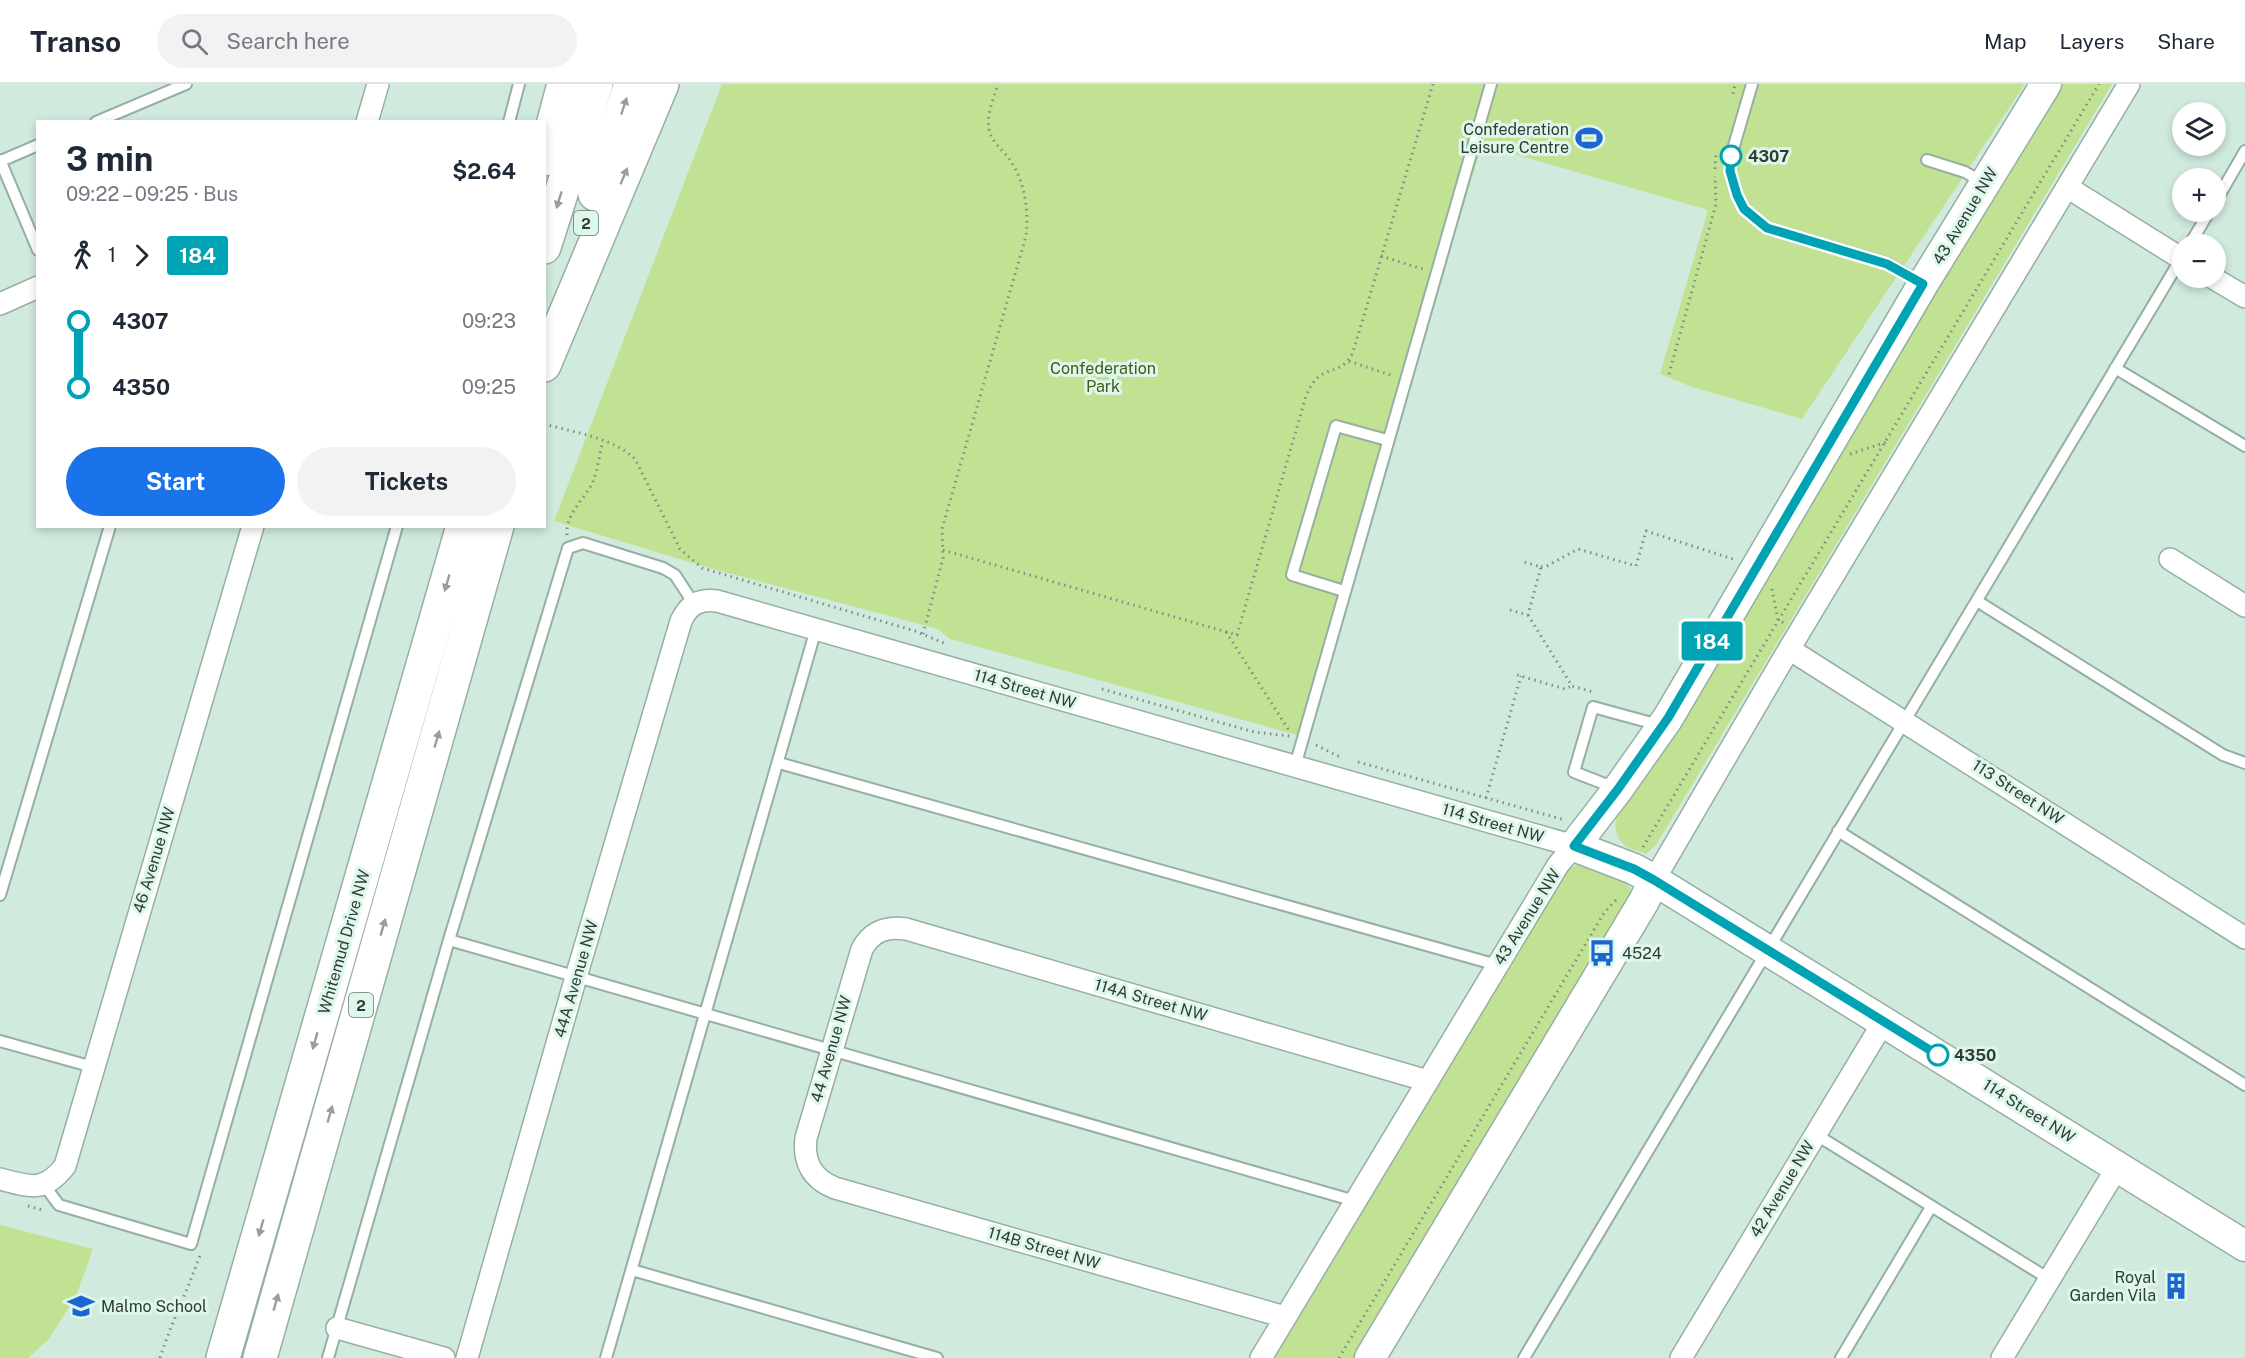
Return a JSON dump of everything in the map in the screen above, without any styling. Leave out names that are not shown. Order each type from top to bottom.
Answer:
[{"type":"highway","points":[[546,152],[564,84]]},
{"type":"highway","name":"2","points":[[546,241],[596,84]]},
{"type":"highway","name":"2","points":[[546,357],[592,200],[631,84]]},
{"type":"highway","points":[[546,359],[662,84]]},
{"type":"highway","name":"Whitemud Drive NW","points":[[223,1358],[462,528]]},
{"type":"highway","name":"Whitemud Drive NW","points":[[260,1358],[496,528]]},
{"type":"street","points":[[369,120],[378,84]]},
{"type":"street","name":"43 Avenue NW","points":[[1261,1358],[1558,865],[1572,834],[1618,789],[1662,726],[1923,284],[2046,84]]},
{"type":"street","points":[[1370,1358],[1644,902],[1654,880],[1789,649],[2129,84]]},
{"type":"street","points":[[2067,186],[2172,248]]},
{"type":"street","points":[[2226,286],[2245,297]]},
{"type":"street","points":[[0,304],[36,288]]},
{"type":"street","name":"46 Avenue NW","points":[[44,1185],[53,1181],[65,1166],[252,528]]},
{"type":"street","points":[[2170,559],[2245,606]]},
{"type":"street","name":"114 Street NW","points":[[694,604],[705,600],[717,601],[1295,766],[1572,834],[1654,880],[2245,1246]]},
{"type":"street","name":"44A Avenue NW","points":[[467,1358],[681,621],[686,610],[694,604]]},
{"type":"street","name":"113 Street NW","points":[[1789,649],[2245,938]]},
{"type":"street","name":"114A Street NW","points":[[873,934],[891,928],[906,929],[1428,1081]]},
{"type":"street","name":"44 Avenue NW","points":[[809,1168],[805,1153],[806,1138],[858,957],[873,934]]},
{"type":"street","name":"42 Avenue NW","points":[[1681,1358],[1884,1021]]},
{"type":"street","points":[[2002,1358],[2118,1166]]},
{"type":"street","name":"114B Street NW","points":[[809,1168],[819,1180],[835,1188],[1285,1317]]},
{"type":"street","points":[[0,1179],[32,1186],[44,1185]]},
{"type":"street","points":[[337,1328],[444,1358]]},
{"type":"lane","points":[[101,120],[186,84]]},
{"type":"lane","points":[[510,120],[519,84]]},
{"type":"lane","points":[[1295,766],[1491,84]]},
{"type":"lane","points":[[1752,84],[1731,156],[1730,171],[1744,209],[1767,228],[1887,264],[1923,284]]},
{"type":"lane","points":[[36,147],[0,160],[36,245]]},
{"type":"lane","points":[[2226,184],[2245,151]]},
{"type":"lane","points":[[1927,160],[1959,169],[1984,184]]},
{"type":"lane","points":[[1524,1358],[2172,275]]},
{"type":"lane","points":[[2115,368],[2245,446]]},
{"type":"lane","points":[[1344,591],[1292,575],[1336,426],[1387,440]]},
{"type":"lane","points":[[0,895],[109,528]]},
{"type":"lane","points":[[44,1185],[60,1205],[191,1244],[396,528]]},
{"type":"lane","points":[[328,1358],[448,940],[568,548],[583,543],[663,567],[675,575],[694,604]]},
{"type":"lane","points":[[1977,601],[2223,755],[2245,763]]},
{"type":"lane","points":[[606,1358],[816,629]]},
{"type":"lane","points":[[1618,789],[1574,772],[1593,707],[1662,726]]},
{"type":"lane","points":[[779,763],[1497,965]]},
{"type":"lane","points":[[1838,831],[2245,1085]]},
{"type":"lane","points":[[448,940],[1355,1201]]},
{"type":"lane","points":[[0,1041],[93,1067]]},
{"type":"lane","points":[[1815,1134],[2049,1279]]},
{"type":"lane","points":[[1840,1358],[1932,1207]]},
{"type":"lane","points":[[632,1269],[937,1358]]},
{"type":"path","points":[[923,635],[943,558],[942,529],[1026,236],[1028,217],[1019,177],[1010,159],[989,133],[988,121],[998,84]]},
{"type":"path","points":[[943,550],[1237,634],[1311,383],[1320,374],[1343,367],[1349,362],[1433,84]]},
{"type":"path","points":[[1731,101],[1735,84]]},
{"type":"path","points":[[1640,853],[2099,84]]},
{"type":"path","points":[[1669,374],[1716,204],[1714,158],[1717,149]]},
{"type":"path","points":[[2036,189],[2043,193]]},
{"type":"path","points":[[1381,256],[1436,273]]},
{"type":"path","points":[[1349,362],[1405,379]]},
{"type":"path","points":[[546,425],[626,449],[635,459],[680,549],[702,568],[923,635],[951,647]]},
{"type":"path","points":[[570,547],[566,527],[593,482],[603,441]]},
{"type":"path","points":[[1849,454],[1887,442]]},
{"type":"path","points":[[1524,562],[1541,567],[1547,566],[1578,549],[1636,566],[1646,531],[1736,560]]},
{"type":"path","points":[[1528,615],[1541,567]]},
{"type":"path","points":[[1772,586],[1778,620]]},
{"type":"path","points":[[1510,610],[1528,615],[1572,686]]},
{"type":"path","points":[[1097,687],[1254,732],[1293,736],[1226,631]]},
{"type":"path","points":[[1486,798],[1519,676],[1565,689],[1572,686],[1603,695]]},
{"type":"path","points":[[1313,743],[1339,757],[1486,798],[1572,834]]},
{"type":"path","points":[[1339,1358],[1604,913],[1618,898]]},
{"type":"path","points":[[160,1358],[200,1255]]},
{"type":"green space","name":"Confederation Park","points":[[722,84],[2025,84],[1802,419],[1692,387],[1660,374],[1708,210],[1482,145],[1396,424],[1308,738],[950,639],[938,629],[706,567],[554,521]]},
{"type":"green space","points":[[2060,84],[2112,84],[1656,845],[1646,854],[1633,850],[1621,842],[1616,831],[1616,818],[1620,805],[1779,558]]},
{"type":"green space","points":[[1581,863],[1626,881],[1632,893],[1355,1358],[1275,1358],[1568,870]]},
{"type":"green space","points":[[0,1225],[93,1249],[76,1296],[49,1339],[28,1358],[0,1358]]},
{"type":"bus line","name":"184","points":[[1731,156],[1730,171],[1737,195],[1744,209],[1767,228],[1887,264],[1923,284],[1668,718],[1574,846],[1634,869],[1654,880],[1938,1055]]},
{"type":"place","name":"Confederation Leisure Centre","points":[[1589,138]]},
{"type":"place","name":"4307","points":[[1731,156]]},
{"type":"place","name":"4524","points":[[1602,953]]},
{"type":"place","name":"4350","points":[[1938,1055]]},
{"type":"place","name":"Royal Garden Vila","points":[[2176,1286]]},
{"type":"place","name":"Malmo School","points":[[81,1306]]}]
